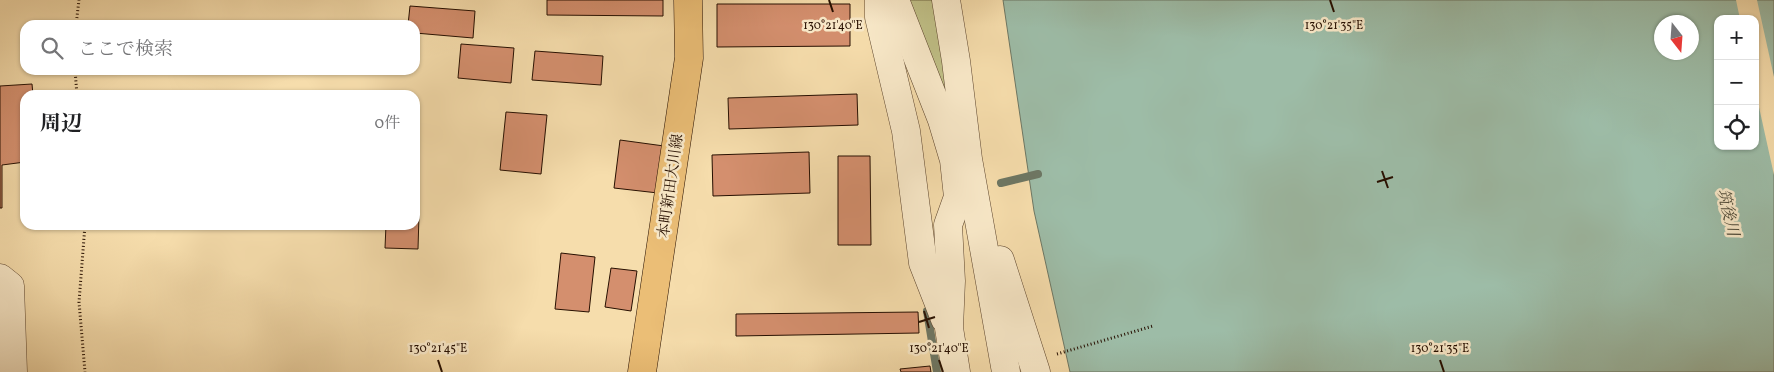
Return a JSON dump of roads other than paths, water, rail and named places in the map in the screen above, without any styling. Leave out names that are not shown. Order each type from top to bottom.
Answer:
[{"type":"main road","name":"本町新田大川線","points":[[642,372],[689,58],[688,0]]},
{"type":"street","points":[[879,0],[879,17],[906,131],[923,263],[949,328]]},
{"type":"street","points":[[895,0],[942,120],[961,159],[958,197],[948,225],[951,281],[949,328],[956,372]]},
{"type":"street","points":[[946,0],[961,159],[986,257],[1006,372]]},
{"type":"street","points":[[986,257],[1002,261],[1045,363]]},
{"type":"street","points":[[0,278],[10,286],[14,372]]},
{"type":"water","name":"筑後川","points":[[1003,0],[1774,0],[1774,372],[1070,372],[1034,211]]},
{"type":"waterway","points":[[1001,183],[1038,174]]},
{"type":"waterway","points":[[927,311],[937,372]]}]
